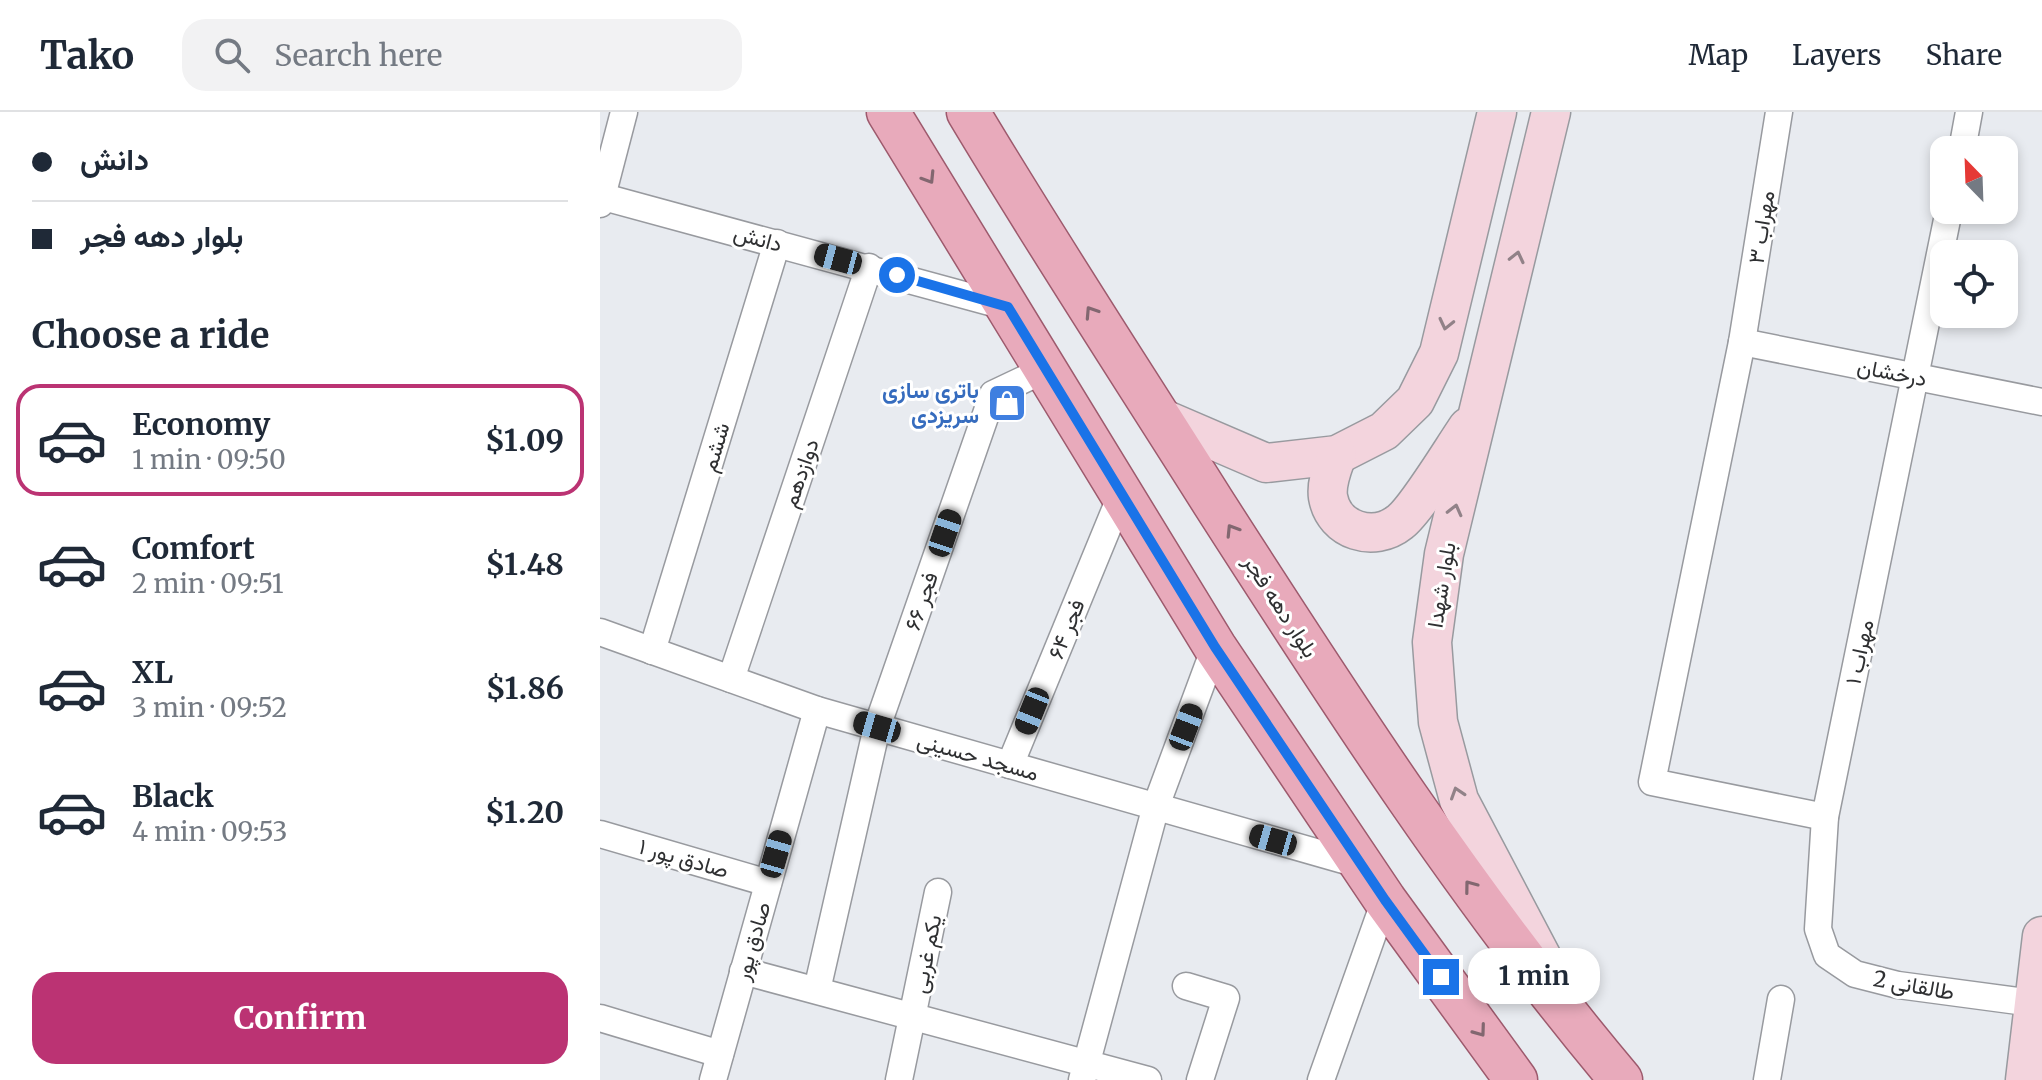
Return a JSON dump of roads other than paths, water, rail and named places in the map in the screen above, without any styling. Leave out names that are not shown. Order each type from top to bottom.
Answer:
[{"type":"main road","points":[[888,112],[1215,647],[1385,900],[1516,1080]]},
{"type":"main road","name":"بلوار دهه فجر","points":[[968,112],[1059,264],[1274,597],[1440,845],[1583,1036],[1621,1080]]},
{"type":"street","points":[[601,199],[624,112]]},
{"type":"street","points":[[1159,417],[1266,463],[1337,455],[1384,431],[1415,401],[1439,353],[1497,112]]},
{"type":"street","name":"بلوار شهدا","points":[[1551,112],[1444,554],[1434,627],[1438,722],[1459,800],[1583,1036]]},
{"type":"street","name":"مهراب ۳","points":[[1779,112],[1742,342],[1652,782],[1825,817]]},
{"type":"street","points":[[1965,136],[1969,112]]},
{"type":"street","name":"دانش","points":[[601,199],[869,267],[1008,307]]},
{"type":"street","name":"مهراب ۱","points":[[1818,929],[1825,817],[1946,224]]},
{"type":"street","name":"ششم","points":[[652,651],[777,243]]},
{"type":"street","name":"دوازدهم","points":[[731,679],[869,267]]},
{"type":"street","name":"درخشان","points":[[1742,342],[2042,402]]},
{"type":"street","name":"فجر ۶۶","points":[[817,990],[877,727],[993,394],[1046,369]]},
{"type":"street","points":[[1337,455],[1328,487],[1336,516],[1350,530],[1375,533],[1400,522],[1480,410]]},
{"type":"street","name":"فجر ۶۴","points":[[1010,765],[1122,493]]},
{"type":"street","name":"مسجد حسینی","points":[[600,632],[817,710],[1361,865]]},
{"type":"street","points":[[1085,1072],[1156,806],[1215,647]]},
{"type":"street","name":"صادق پور","points":[[713,1080],[817,710]]},
{"type":"street","name":"صادق پور ۱","points":[[600,834],[768,883]]},
{"type":"street","name":"یکم غربی","points":[[899,1080],[938,892]]},
{"type":"street","points":[[1321,1080],[1385,900]]},
{"type":"street","name":"طالقانی 2","points":[[1818,929],[1827,955],[1855,974],[1898,985],[2033,1003]]},
{"type":"street","points":[[2025,1080],[2042,936]]},
{"type":"street","points":[[743,971],[914,1017],[1085,1072],[1148,1080]]},
{"type":"street","points":[[1186,986],[1226,998],[1200,1080]]},
{"type":"street","points":[[1767,1080],[1781,999]]},
{"type":"street","points":[[600,1018],[720,1054]]},
{"type":"place","name":"باتری سازی سریزدی","points":[[1007,403]]}]
